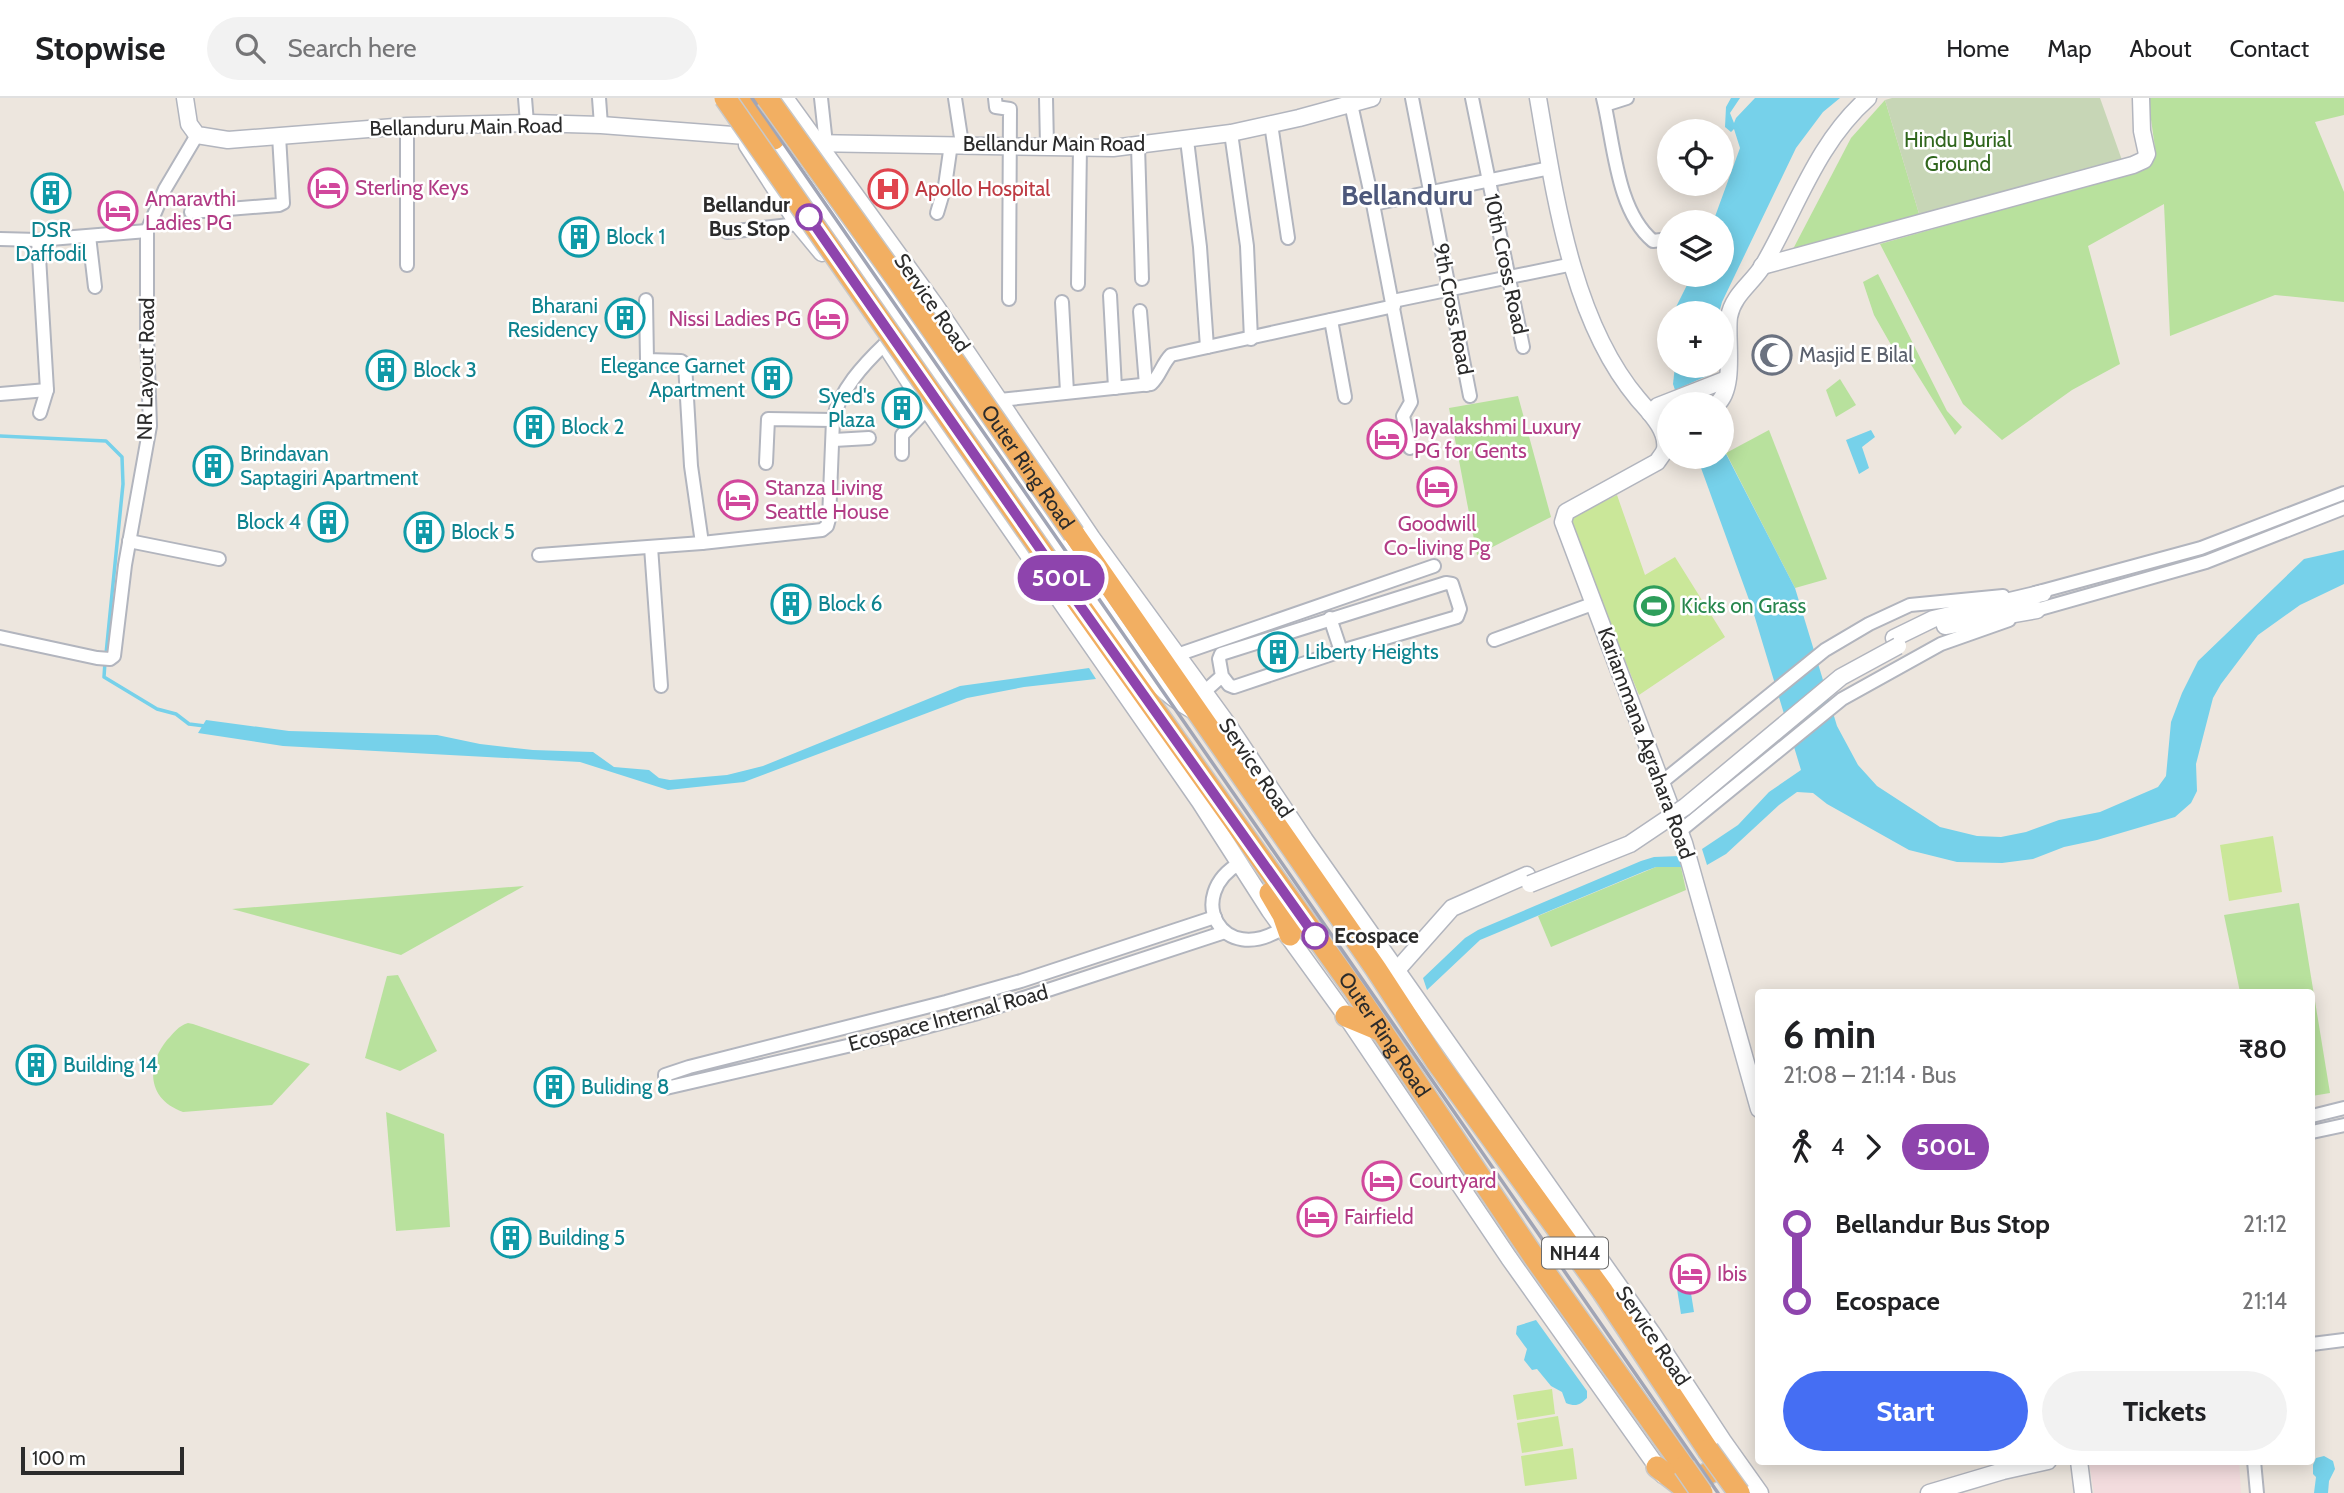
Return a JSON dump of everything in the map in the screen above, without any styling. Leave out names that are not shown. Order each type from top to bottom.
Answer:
[{"type":"highway","name":"Outer Ring Road","points":[[725,98],[1047,559],[1206,797],[1241,862],[1382,1031],[1534,1257],[1702,1493]]},
{"type":"highway","points":[[745,98],[774,139]]},
{"type":"highway","name":"Outer Ring Road","points":[[767,98],[897,279],[1199,714],[1321,876],[1415,1031],[1748,1490]]},
{"type":"highway","points":[[1241,862],[1263,880],[1283,915],[1281,933]]},
{"type":"highway","points":[[1346,1016],[1382,1031]]},
{"type":"highway","points":[[1415,1031],[1430,1070],[1726,1493]]},
{"type":"highway","points":[[1657,1467],[1682,1486],[1712,1472]]},
{"type":"street","points":[[185,98],[189,124],[197,135]]},
{"type":"street","points":[[525,98],[527,123]]},
{"type":"street","points":[[599,98],[601,125]]},
{"type":"street","points":[[712,98],[740,135],[797,225],[814,241],[885,344],[926,410],[1206,797]]},
{"type":"street","name":"Service Road","points":[[785,98],[821,144],[1000,400],[1092,538],[1204,692],[1321,876],[1400,974],[1652,1333],[1716,1446]]},
{"type":"street","points":[[821,98],[821,144]]},
{"type":"street","points":[[937,212],[956,144],[955,98]]},
{"type":"street","points":[[995,98],[996,107],[1010,109],[1009,299]]},
{"type":"street","points":[[1046,98],[1048,146]]},
{"type":"street","name":"Bellandur Main Road","points":[[774,139],[821,144],[1113,148],[1231,132],[1372,98]]},
{"type":"street","name":"9th Cross Road","points":[[1412,98],[1470,396]]},
{"type":"street","name":"10th Cross Road","points":[[1472,98],[1524,347]]},
{"type":"street","points":[[1538,98],[1550,168],[1573,264],[1593,327],[1630,389],[1657,415]]},
{"type":"street","points":[[1627,98],[1604,102],[1614,156],[1630,208],[1642,232],[1653,241],[1657,240]]},
{"type":"street","points":[[1721,392],[1719,382],[1729,316],[1736,297],[1762,266],[1830,139],[1850,114],[1868,98]]},
{"type":"street","points":[[1762,266],[2133,166],[2144,160],[2147,154],[2141,98]]},
{"type":"street","points":[[1351,104],[1411,402],[1404,416],[1410,448]]},
{"type":"street","name":"Bellanduru Main Road","points":[[197,135],[228,140],[407,126],[527,123],[601,125],[774,139]]},
{"type":"street","points":[[1271,124],[1287,238]]},
{"type":"street","points":[[407,126],[407,265]]},
{"type":"street","points":[[1231,132],[1247,246],[1251,339]]},
{"type":"street","name":"NR Layout Road","points":[[0,637],[107,658],[149,426],[147,231],[165,188],[197,135]]},
{"type":"street","points":[[191,212],[283,203],[279,136]]},
{"type":"street","points":[[774,139],[832,218],[1155,683],[1170,697],[1199,714]]},
{"type":"street","points":[[1187,140],[1200,247],[1207,347]]},
{"type":"street","points":[[1138,146],[1142,279]]},
{"type":"street","points":[[1078,284],[1080,147]]},
{"type":"street","points":[[1373,204],[1550,168]]},
{"type":"street","points":[[727,232],[797,225],[813,219],[872,217]]},
{"type":"street","points":[[0,239],[38,240],[147,231]]},
{"type":"street","points":[[89,236],[95,286]]},
{"type":"street","points":[[38,240],[47,390],[40,413]]},
{"type":"street","points":[[1000,400],[1151,384],[1171,355],[1251,339],[1509,276],[1573,264]]},
{"type":"street","points":[[1110,295],[1115,388]]},
{"type":"street","points":[[646,300],[647,360],[681,361],[685,364],[691,466],[702,543]]},
{"type":"street","points":[[1062,302],[1067,392]]},
{"type":"street","points":[[1140,311],[1146,385]]},
{"type":"street","points":[[1331,320],[1345,397]]},
{"type":"street","points":[[539,555],[702,543],[822,530],[827,526],[828,519],[833,420],[836,408],[865,363],[885,344]]},
{"type":"street","points":[[1654,410],[1719,382]]},
{"type":"street","points":[[0,394],[47,390]]},
{"type":"street","points":[[902,454],[902,435],[926,410]]},
{"type":"street","points":[[766,463],[768,419],[833,420]]},
{"type":"street","points":[[834,440],[869,438]]},
{"type":"street","name":"Kariammana Agrahara Road","points":[[1657,462],[1566,512],[1563,522],[1682,837],[1755,1094]]},
{"type":"street","points":[[1400,974],[1458,916],[1528,880],[1630,844],[1685,807],[1841,677],[1933,619],[2043,593],[2201,548],[2344,493]]},
{"type":"street","points":[[1682,837],[1842,699],[1941,644],[2037,610],[2206,562],[2344,508]]},
{"type":"street","points":[[129,541],[219,559]]},
{"type":"street","points":[[651,547],[661,686]]},
{"type":"street","points":[[1177,654],[1434,566]]},
{"type":"street","points":[[1446,583],[1452,584],[1460,609],[1457,617],[1341,651],[1234,687],[1222,676],[1219,659],[1221,654],[1330,618],[1446,583]]},
{"type":"street","points":[[1662,782],[1825,650],[1869,624],[1910,605],[2043,593]]},
{"type":"street","points":[[1494,640],[1595,603]]},
{"type":"street","points":[[1896,642],[1937,628],[2037,610]]},
{"type":"street","points":[[1330,618],[1341,651]]},
{"type":"street","points":[[1204,692],[1222,676]]},
{"type":"street","points":[[1225,932],[1215,917],[1214,892],[1241,862]]},
{"type":"street","name":"Ecospace Internal Road","points":[[666,1081],[690,1074],[725,1057],[1021,981],[1215,917]]},
{"type":"street","name":"Ecospace Internal Road","points":[[690,1074],[728,1072],[951,1020],[1039,994],[1225,932],[1247,940],[1281,933]]},
{"type":"street","points":[[1281,933],[1346,1016],[1509,1258],[1675,1493]]},
{"type":"street","points":[[946,1002],[951,1020]]},
{"type":"street","points":[[826,1033],[830,1050]]},
{"type":"street","points":[[725,1057],[728,1072]]},
{"type":"street","points":[[2315,1115],[2344,1108]]},
{"type":"street","points":[[2315,1131],[2344,1125]]},
{"type":"street","points":[[2315,1344],[2344,1340]]},
{"type":"street","points":[[1929,1493],[2030,1465]]},
{"type":"street","points":[[2080,1465],[2083,1493]]},
{"type":"street","points":[[2254,1465],[2257,1493]]},
{"type":"shaded area","points":[[2089,1465],[2239,1465],[2241,1493],[2094,1493]]},
{"type":"green space","name":"Hindu Burial Ground","points":[[2100,98],[2123,163],[1920,217],[1885,100]]},
{"type":"green space","points":[[2148,98],[2344,98],[2344,115],[2315,122],[2344,192],[2344,302],[2275,295],[2170,336],[2164,204],[2088,246],[2120,364],[2072,390],[2002,440],[1963,404],[1880,244],[2132,173],[2156,155]]},
{"type":"green space","points":[[1885,100],[1920,217],[1792,251],[1851,138]]},
{"type":"green space","points":[[1878,274],[1947,411],[1962,427],[1955,435],[1900,347],[1894,350],[1874,315],[1863,282]]},
{"type":"green space","points":[[1840,379],[1856,405],[1836,417],[1826,390]]},
{"type":"green space","points":[[1518,396],[1551,517],[1477,555],[1449,408]]},
{"type":"green space","points":[[1769,430],[1827,579],[1795,588],[1734,469],[1734,449]]},
{"type":"green space","name":"Kicks on Grass","points":[[1617,495],[1645,575],[1675,557],[1725,637],[1639,695],[1568,519]]},
{"type":"green space","points":[[2273,836],[2282,892],[2229,901],[2220,845]]},
{"type":"green space","points":[[1656,867],[1681,867],[1686,890],[1551,947],[1538,916]]},
{"type":"green space","points":[[524,886],[401,955],[232,909]]},
{"type":"green space","points":[[2299,903],[2313,989],[2239,989],[2224,915]]},
{"type":"green space","points":[[398,975],[437,1051],[400,1071],[365,1058],[387,976]]},
{"type":"green space","points":[[2315,1001],[2330,1093],[2315,1096]]},
{"type":"green space","points":[[188,1023],[310,1064],[272,1105],[183,1112],[162,1099],[154,1081],[153,1071],[160,1050],[167,1040]]},
{"type":"green space","points":[[386,1112],[444,1134],[450,1227],[396,1231]]},
{"type":"green space","points":[[1552,1389],[1555,1414],[1517,1420],[1513,1395]]},
{"type":"green space","points":[[1558,1416],[1563,1446],[1522,1453],[1517,1423]]},
{"type":"green space","points":[[1573,1448],[1577,1479],[1525,1486],[1521,1456]]},
{"type":"water","points":[[1731,98],[1740,98],[1730,113],[1732,119],[1725,119],[1726,107]]},
{"type":"water","points":[[1755,98],[1840,98],[1823,112],[1796,148],[1734,277],[1734,210],[1717,210],[1722,196],[1734,196],[1734,164],[1740,148],[1734,123]]},
{"type":"water","points":[[1686,287],[1729,287],[1722,301],[1679,301]]},
{"type":"water","points":[[1674,378],[1702,378],[1675,390]]},
{"type":"water","points":[[1871,430],[1875,437],[1862,447],[1869,468],[1859,474],[1846,440]]},
{"type":"water","points":[[1701,469],[1734,469],[1795,588],[1837,726],[1858,765],[1877,786],[1940,827],[1977,836],[2001,837],[2026,832],[2059,820],[2100,812],[2158,787],[2166,776],[2171,722],[2198,661],[2304,559],[2344,550],[2344,584],[2300,605],[2258,635],[2221,684],[2213,698],[2196,764],[2197,791],[2191,803],[2175,817],[2064,847],[2033,859],[2002,863],[1957,862],[1909,850],[1827,804],[1813,793],[1797,792],[1726,854],[1707,865],[1702,849],[1738,825],[1769,792],[1801,770],[1752,608]]},
{"type":"water","points":[[1089,668],[1096,679],[1024,687],[967,698],[744,782],[668,790],[580,762],[283,746],[198,733],[206,720],[289,731],[437,735],[480,744],[533,750],[593,752],[614,767],[649,770],[659,778],[670,780],[727,775],[763,766],[960,686]]},
{"type":"water","points":[[1680,856],[1681,867],[1656,867],[1480,940],[1427,990],[1423,978],[1465,938],[1478,930],[1641,861],[1654,857]]},
{"type":"water","points":[[1690,1287],[1694,1312],[1681,1314],[1677,1289]]},
{"type":"water","points":[[1536,1320],[1587,1391],[1587,1398],[1580,1404],[1566,1403],[1562,1392],[1551,1386],[1537,1369],[1532,1370],[1524,1360],[1527,1349],[1516,1334],[1517,1326]]},
{"type":"water","points":[[2324,1456],[2333,1461],[2335,1469],[2329,1481],[2328,1493],[2314,1493],[2316,1477],[2313,1474],[2313,1465],[2316,1458]]},
{"type":"waterway","points":[[0,436],[106,441],[122,457],[123,484],[106,654]]},
{"type":"waterway","points":[[105,662],[104,677],[157,709],[176,714],[189,724],[205,726]]},
{"type":"railway","points":[[752,98],[1718,1493]]},
{"type":"bus line","name":"500L","points":[[809,217],[1047,559],[1315,936]]},
{"type":"place","name":"Sterling Keys","points":[[328,188]]},
{"type":"place","name":"Apollo Hospital","points":[[888,189]]},
{"type":"place","name":"DSR Daffodil","points":[[51,193]]},
{"type":"place","name":"Amaravthi Ladies PG","points":[[118,211]]},
{"type":"place","name":"Bellandur Bus Stop","points":[[809,217]]},
{"type":"place","name":"Block 1","points":[[579,237]]},
{"type":"place","name":"Bharani Residency","points":[[625,318]]},
{"type":"place","name":"Nissi Ladies PG","points":[[828,319]]},
{"type":"place","name":"Masjid E Bilal","points":[[1772,355]]},
{"type":"place","name":"Block 3","points":[[386,370]]},
{"type":"place","name":"Elegance Garnet Apartment","points":[[772,378]]},
{"type":"place","name":"Syed's Plaza","points":[[902,408]]},
{"type":"place","name":"Block 2","points":[[534,427]]},
{"type":"place","name":"Jayalakshmi Luxury PG for Gents","points":[[1387,439]]},
{"type":"place","name":"Brindavan Saptagiri Apartment","points":[[213,466]]},
{"type":"place","name":"Goodwill Co-living Pg","points":[[1437,487]]},
{"type":"place","name":"Stanza Living Seattle House","points":[[738,500]]},
{"type":"place","name":"Block 4","points":[[328,522]]},
{"type":"place","name":"Block 5","points":[[424,532]]},
{"type":"place","name":"Block 6","points":[[791,604]]},
{"type":"place","name":"Kicks on Grass","points":[[1654,606]]},
{"type":"place","name":"Liberty Heights","points":[[1278,652]]},
{"type":"place","name":"Ecospace","points":[[1315,936]]},
{"type":"place","name":"Building 14","points":[[36,1065]]},
{"type":"place","name":"Buliding 8","points":[[554,1087]]},
{"type":"place","name":"Courtyard","points":[[1382,1181]]},
{"type":"place","name":"Fairfield","points":[[1317,1217]]},
{"type":"place","name":"Building 5","points":[[511,1238]]},
{"type":"place","name":"Ibis","points":[[1690,1274]]},
{"type":"district","name":"Bellanduru","points":[[1407,195]]}]
